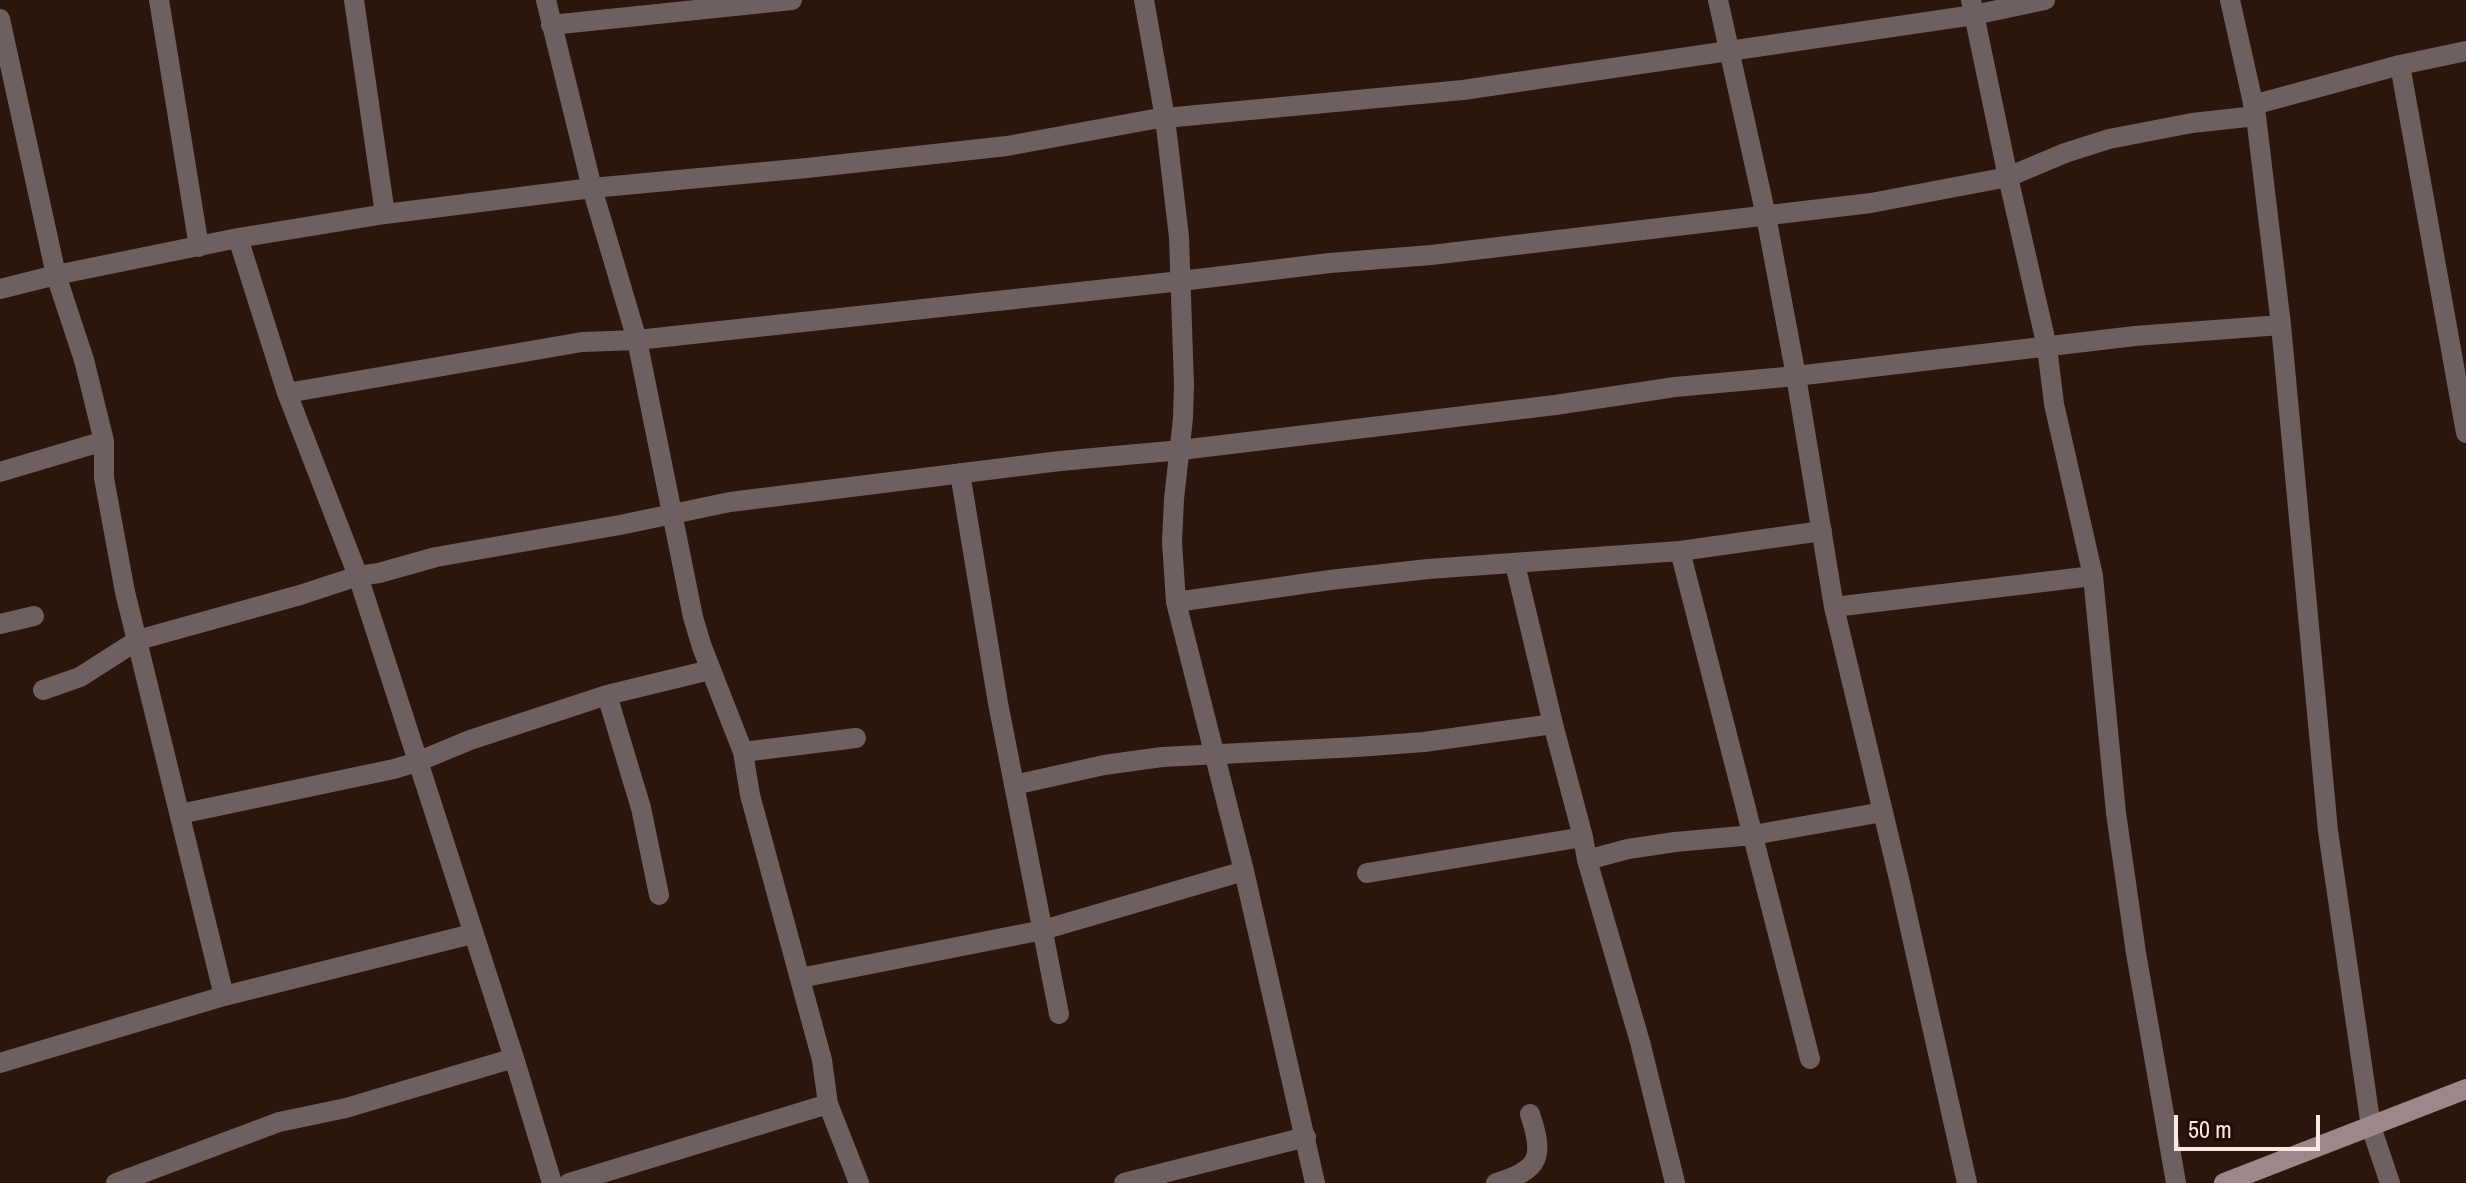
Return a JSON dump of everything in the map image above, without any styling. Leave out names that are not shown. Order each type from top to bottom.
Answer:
[{"type":"street","points":[[159,0],[199,247]]},
{"type":"street","points":[[354,0],[385,214]]},
{"type":"street","points":[[546,0],[592,188],[637,340],[693,617],[710,670],[743,752],[750,795],[822,1060],[828,1104],[859,1183]]},
{"type":"street","points":[[551,25],[792,0]]},
{"type":"street","points":[[1144,0],[1165,118],[1179,237],[1184,385],[1172,542],[1176,602],[1244,871],[1315,1183]]},
{"type":"street","points":[[1718,0],[1766,216],[1834,607],[1967,1183]]},
{"type":"street","points":[[0,289],[238,238],[385,214],[592,188],[1007,146],[1165,118],[1463,90],[1728,51],[1973,8],[2045,0]]},
{"type":"street","points":[[2230,0],[2255,111],[2281,325],[2328,831],[2371,1127],[2390,1183]]},
{"type":"street","points":[[1973,8],[2047,347],[2054,404],[2093,576],[2120,844],[2176,1183]]},
{"type":"street","points":[[0,19],[56,275],[84,360],[104,441],[104,478],[125,592],[224,996]]},
{"type":"street","points":[[287,393],[582,342],[637,340],[1330,263],[1431,255],[1871,203],[2008,177],[2109,139],[2255,111],[2400,65],[2466,51]]},
{"type":"street","points":[[2400,65],[2466,433]]},
{"type":"street","points":[[238,238],[287,393],[358,576],[552,1183]]},
{"type":"street","points":[[43,690],[80,677],[138,640],[358,576],[436,557],[730,502],[1555,405],[1675,387],[1796,376],[2135,336],[2281,325]]},
{"type":"street","points":[[0,472],[104,441]]},
{"type":"street","points":[[960,473],[998,703],[1059,1014]]},
{"type":"street","points":[[1176,602],[1428,569],[1680,551],[1822,531]]},
{"type":"street","points":[[1680,551],[1810,1059]]},
{"type":"street","points":[[1515,564],[1587,860],[1640,1042],[1675,1183]]},
{"type":"street","points":[[1834,607],[2093,576]]},
{"type":"street","points":[[0,624],[34,616]]},
{"type":"street","points":[[180,814],[417,762],[470,740],[607,695],[710,670]]},
{"type":"street","points":[[607,695],[641,808],[659,895]]},
{"type":"street","points":[[1014,785],[1104,765],[1190,754],[1424,742],[1553,724]]},
{"type":"street","points":[[743,752],[856,738]]},
{"type":"street","points":[[1587,860],[1628,849],[1753,835],[1883,812]]},
{"type":"street","points":[[1367,873],[1583,837]]},
{"type":"street","points":[[800,978],[1043,930],[1244,871]]},
{"type":"street","points":[[0,1063],[224,996],[472,934]]},
{"type":"street","points":[[116,1183],[279,1122],[346,1108],[514,1058]]},
{"type":"street","points":[[2224,1183],[2466,1089]]},
{"type":"street","points":[[569,1183],[828,1104]]},
{"type":"street","points":[[1496,1183],[1523,1173],[1537,1157],[1538,1138],[1530,1114]]},
{"type":"street","points":[[1124,1183],[1306,1137]]}]
